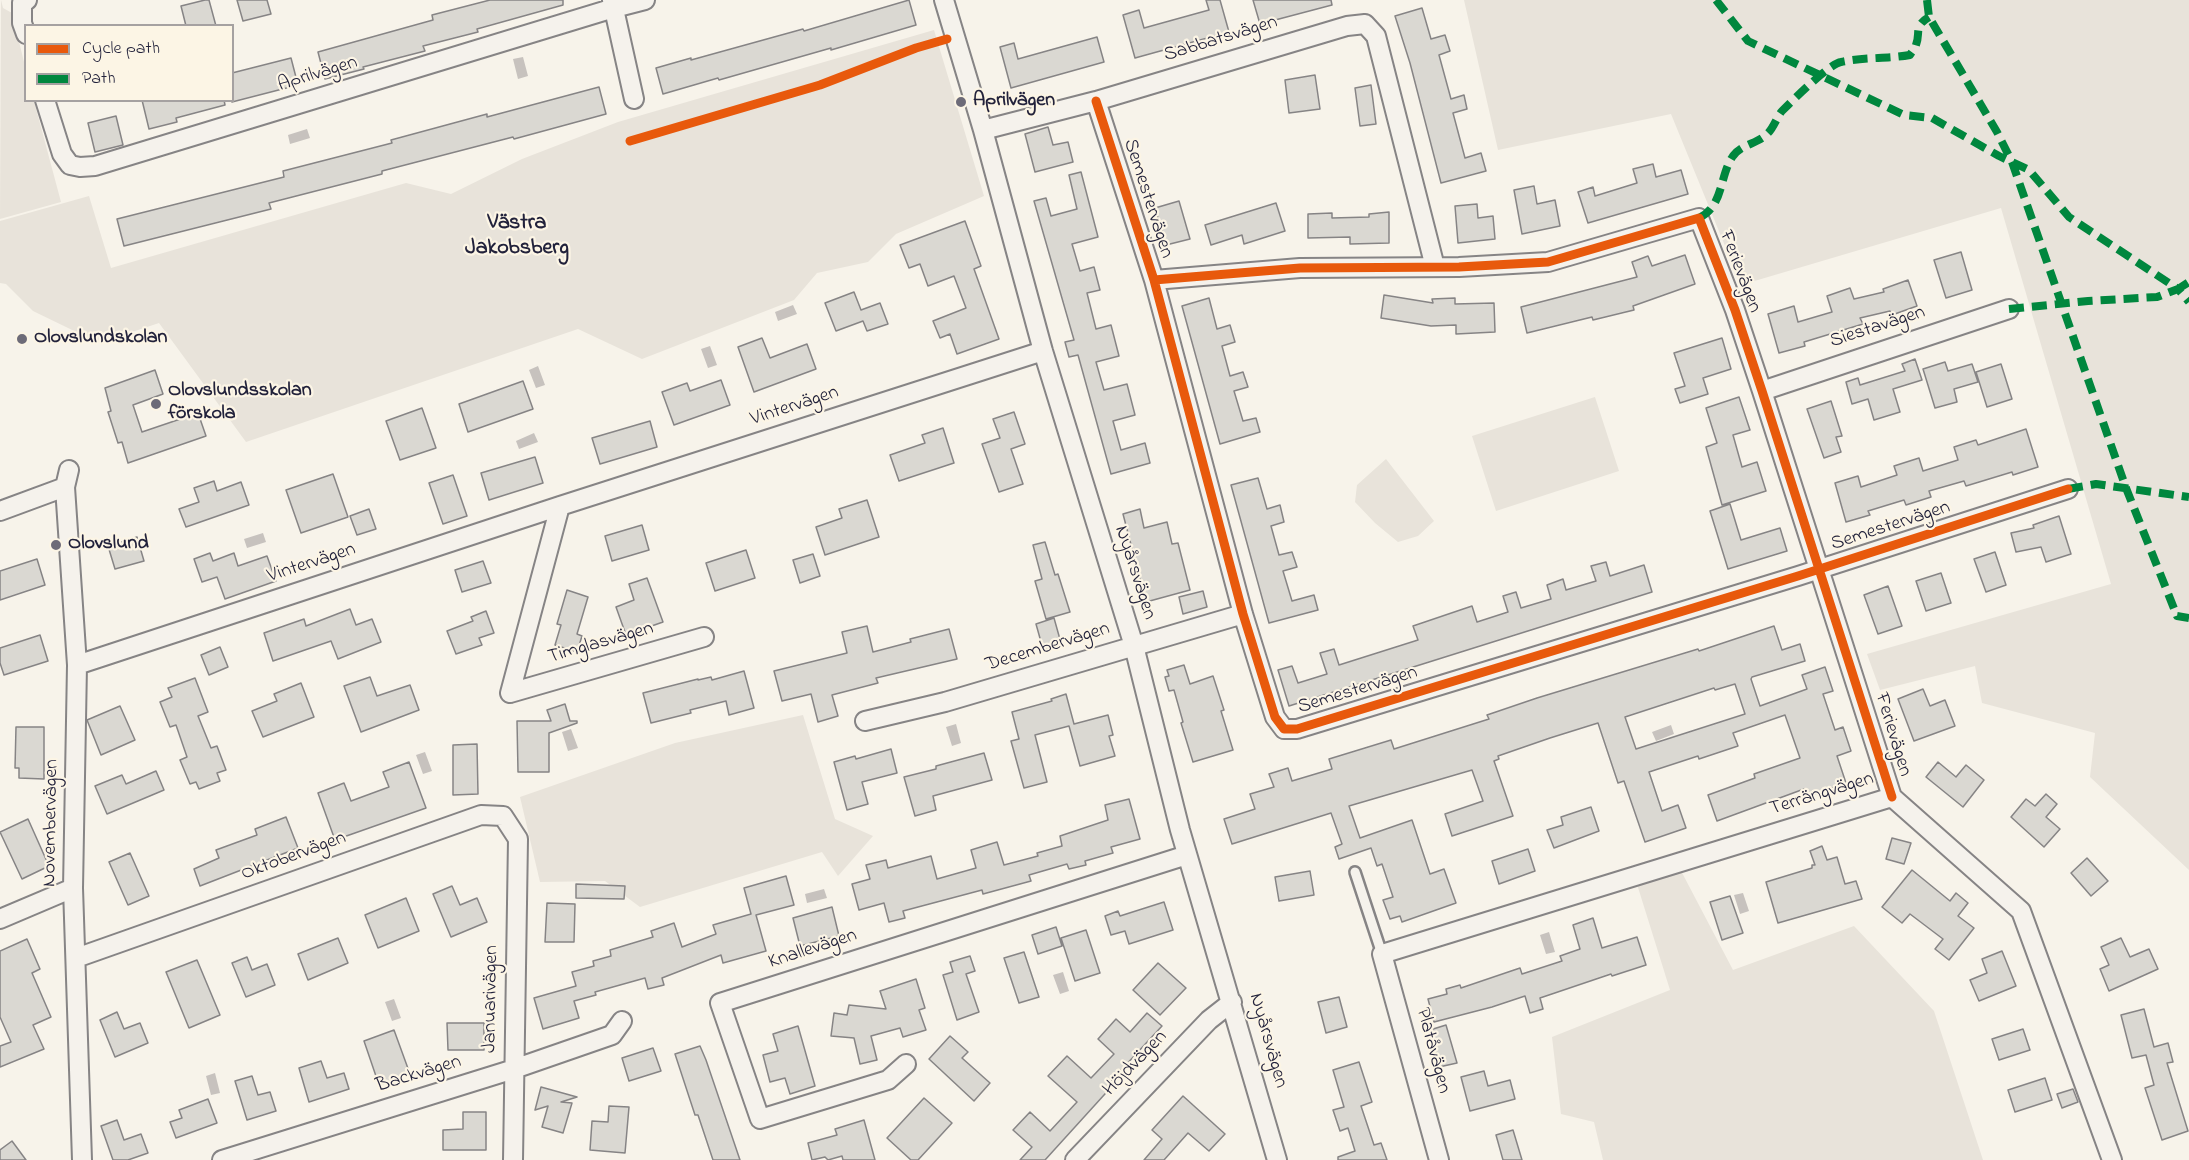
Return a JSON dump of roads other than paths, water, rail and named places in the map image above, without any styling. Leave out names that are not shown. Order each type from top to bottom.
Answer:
[{"type":"street","points":[[24,28],[22,3],[27,0]]},
{"type":"street","name":"Aprilvägen","points":[[46,102],[62,154],[70,165],[95,166],[613,4],[645,0]]},
{"type":"street","name":"Nyårsvägen","points":[[944,0],[983,130],[1043,351],[1134,646],[1188,855],[1277,1160]]},
{"type":"street","points":[[613,4],[634,99]]},
{"type":"street","name":"Sabbatsvägen","points":[[983,130],[1096,102],[1347,26],[1365,24],[1376,36],[1435,267]]},
{"type":"street","name":"Semestervägen","points":[[1096,102],[1154,280],[1243,614],[1275,717],[1284,729],[1297,729],[1819,569],[2068,489]]},
{"type":"street","name":"Ferievägen","points":[[1154,280],[1300,268],[1435,267],[1548,262],[1699,218],[1735,310],[1892,796]]},
{"type":"street","name":"Siestavägen","points":[[1762,391],[2009,309]]},
{"type":"street","name":"Vintervägen","points":[[77,665],[560,506],[1043,351]]},
{"type":"street","name":"Novembervägen","points":[[0,511],[67,479],[77,665],[73,888],[82,1160]]},
{"type":"street","name":"Timglasvägen","points":[[560,506],[510,693],[704,637]]},
{"type":"street","name":"Decembervägen","points":[[865,721],[945,702],[1243,614]]},
{"type":"street","name":"Terrängvägen","points":[[1382,954],[1892,796],[2021,911],[2112,1160]]},
{"type":"street","name":"Oktobervägen","points":[[76,958],[481,815],[503,816],[518,839]]},
{"type":"street","name":"Januarivägen","points":[[513,1160],[518,839]]},
{"type":"street","name":"Knallevägen","points":[[906,1064],[888,1080],[760,1119],[720,1003],[1188,855]]},
{"type":"street","points":[[0,920],[73,888]]},
{"type":"street","name":"Platåvägen","points":[[1382,954],[1439,1160]]},
{"type":"street","name":"Höjdvägen","points":[[1075,1160],[1209,1020],[1232,1002]]},
{"type":"street","name":"Backvägen","points":[[222,1160],[514,1069],[612,1035],[622,1021]]},
{"type":"lane","points":[[1355,872],[1382,954]]},
{"type":"place","name":"Aprilvägen","points":[[961,102]]},
{"type":"place","name":"Olovslundskolan","points":[[22,339]]},
{"type":"place","name":"Olovslundsskolan förskola","points":[[156,404]]},
{"type":"place","name":"Olovslund","points":[[56,545]]},
{"type":"district","name":"Västra Jakobsberg","points":[[517,236]]}]
